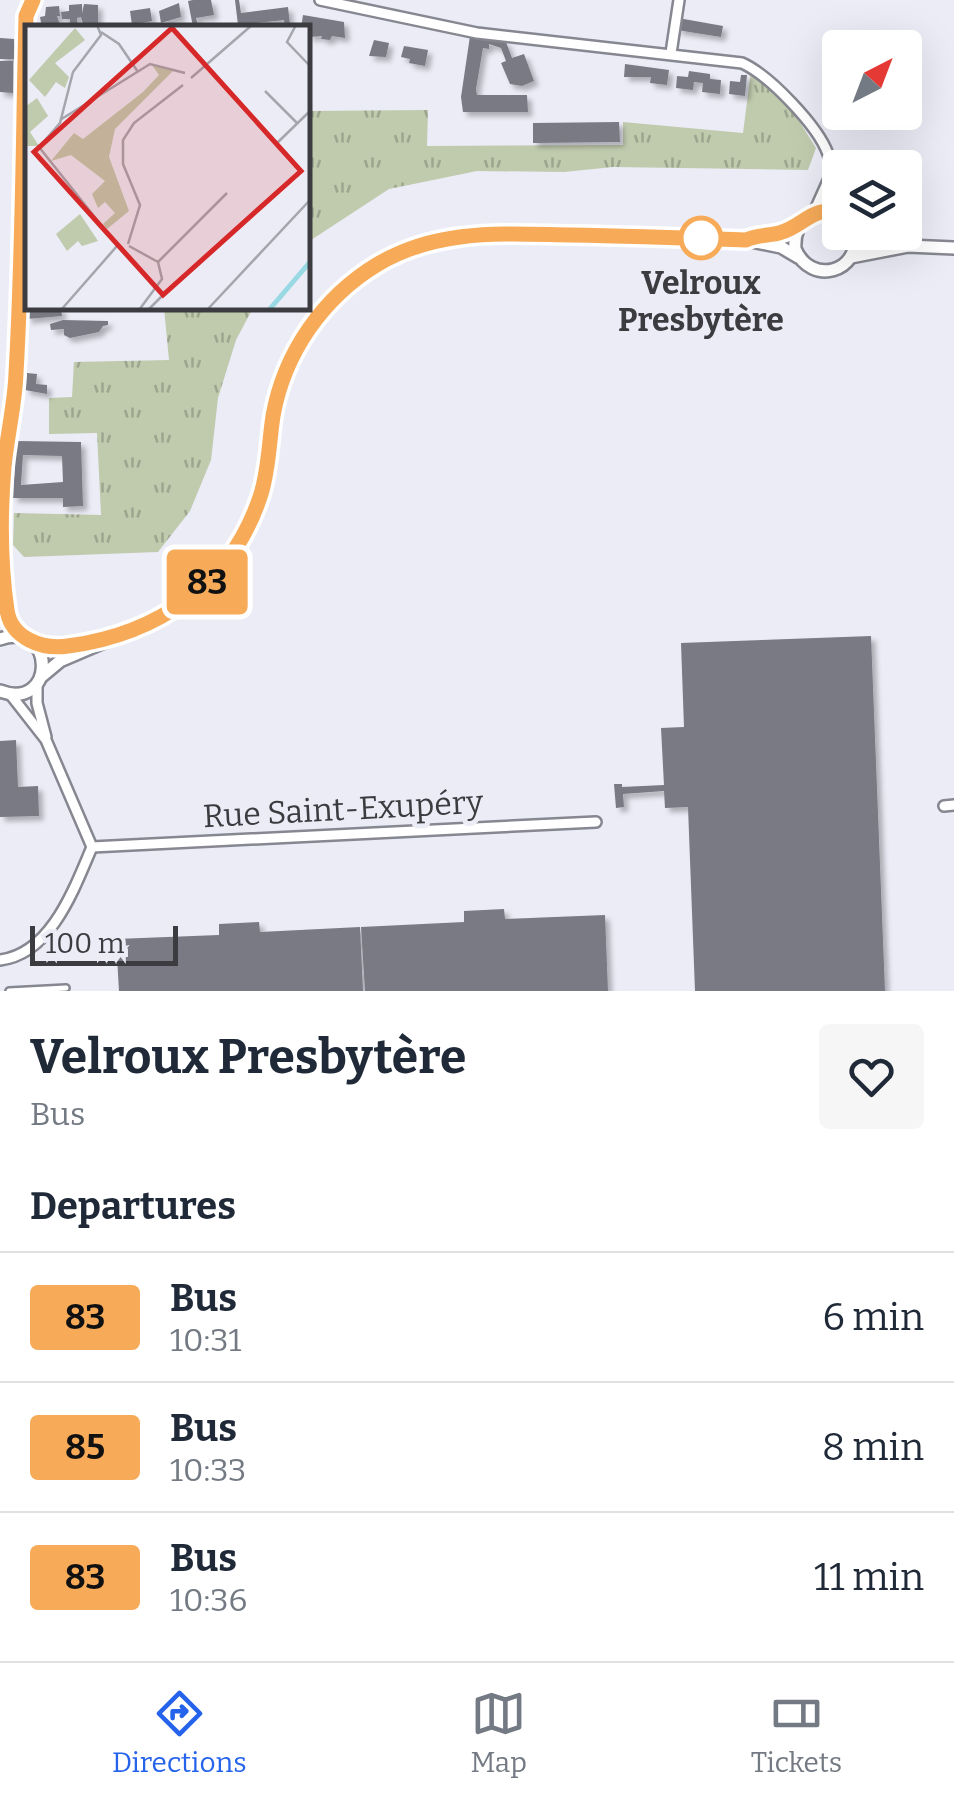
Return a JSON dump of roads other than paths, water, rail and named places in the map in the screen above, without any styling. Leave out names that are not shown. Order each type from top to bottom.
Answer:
[{"type":"street","points":[[26,25],[33,0]]},
{"type":"street","points":[[320,0],[477,33],[728,59],[756,69],[819,137],[826,150]]},
{"type":"street","points":[[671,53],[679,0]]},
{"type":"street","points":[[25,52],[16,377],[4,468],[0,562],[8,618],[0,637],[56,648],[94,644]]},
{"type":"street","points":[[746,240],[800,224],[814,212],[822,194]]},
{"type":"street","points":[[814,212],[822,212]]},
{"type":"street","points":[[798,257],[794,240],[800,224]]},
{"type":"street","points":[[5,693],[22,694],[60,660],[134,632],[177,608],[210,580],[250,522],[260,496],[276,404],[295,352],[331,302],[380,263],[434,241],[483,233],[746,240],[781,247],[823,272],[842,268],[854,250]]},
{"type":"street","points":[[922,247],[954,248]]},
{"type":"street","points":[[852,257],[888,250]]},
{"type":"street","points":[[0,960],[19,956],[45,938],[92,847],[46,740],[37,703],[42,658],[8,618]]},
{"type":"street","points":[[5,693],[46,740]]},
{"type":"street","name":"Rue Saint-Exupéry","points":[[92,847],[596,822]]},
{"type":"lane","points":[[10,991],[66,988]]},
{"type":"place","name":"Velroux Presbytère","points":[[701,238]]}]
